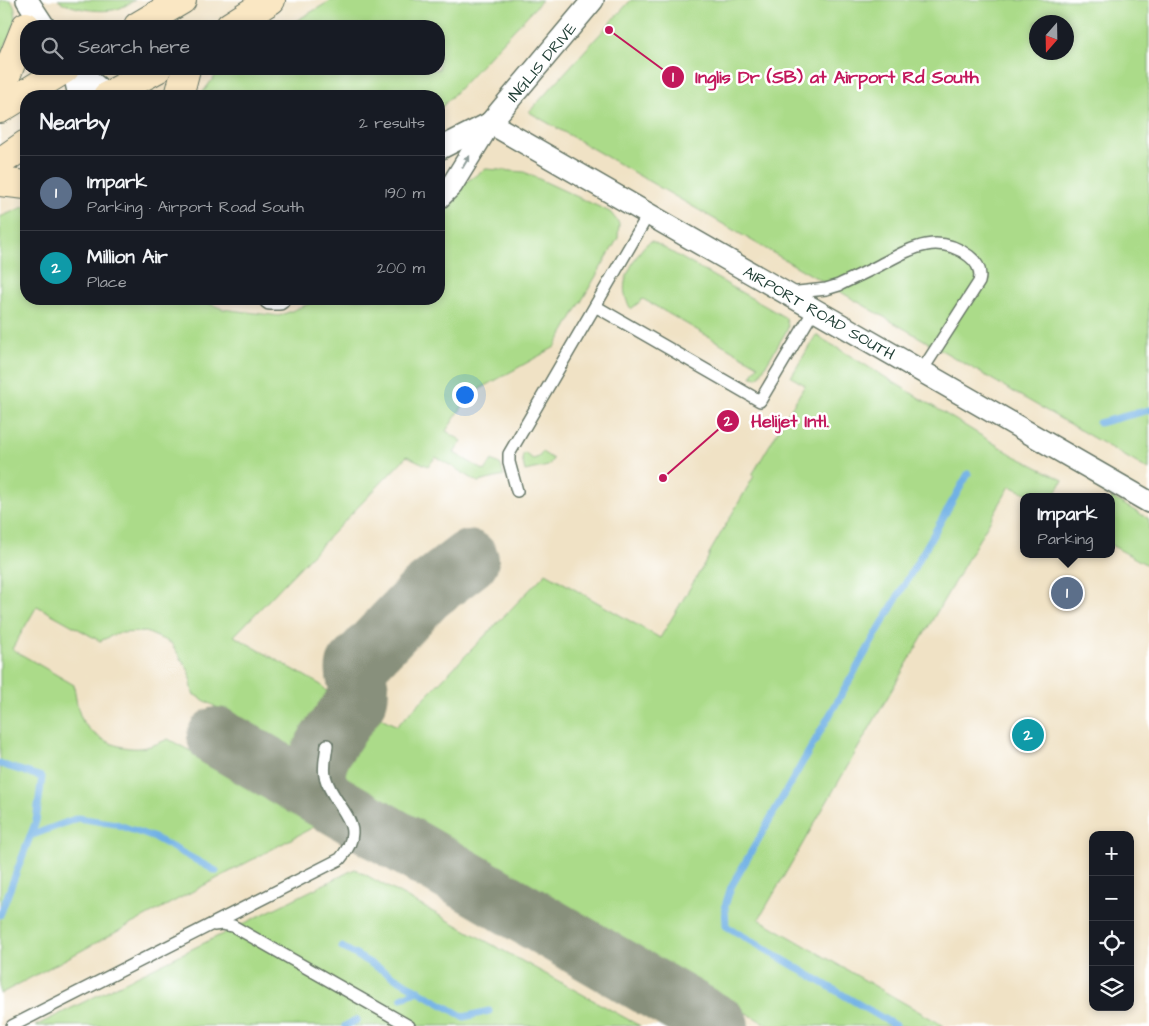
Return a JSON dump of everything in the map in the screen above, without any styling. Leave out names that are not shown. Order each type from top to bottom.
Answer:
[{"type":"main road","points":[[148,20],[182,0]]},
{"type":"main road","points":[[239,20],[271,0]]},
{"type":"main road","points":[[0,91],[20,44]]},
{"type":"main road","points":[[31,90],[55,75]]},
{"type":"main road","points":[[119,90],[146,75]]},
{"type":"main road","points":[[180,90],[184,75]]},
{"type":"main road","points":[[0,109],[20,97]]},
{"type":"main road","points":[[0,162],[20,148]]},
{"type":"main road","points":[[0,182],[20,184]]},
{"type":"street","name":"INGLIS DRIVE","points":[[445,192],[452,185],[490,123],[593,0]]},
{"type":"street","points":[[75,75],[78,90]]},
{"type":"street","points":[[82,75],[100,90]]},
{"type":"street","name":"INGLIS DRIVE","points":[[445,145],[490,123]]},
{"type":"street","name":"AIRPORT ROAD SOUTH","points":[[490,123],[1149,502]]},
{"type":"lane","points":[[517,490],[509,462],[509,454],[648,215]]},
{"type":"lane","points":[[785,293],[820,290],[839,284],[916,246],[941,244],[962,251],[978,265],[981,276],[979,282],[921,372]]},
{"type":"lane","points":[[595,306],[760,402],[814,310]]},
{"type":"lane","points":[[12,1026],[340,859],[353,837],[351,825],[325,777],[327,745]]},
{"type":"lane","points":[[198,932],[216,924],[233,926],[409,1026]]},
{"type":"green space","points":[[0,0],[10,0],[14,6],[15,20],[10,36],[0,56]]},
{"type":"green space","points":[[58,0],[135,0],[120,8],[106,11],[79,8]]},
{"type":"green space","points":[[332,0],[542,0],[445,104],[445,90],[204,90],[216,75],[445,75],[445,20],[297,20]]},
{"type":"green space","points":[[631,0],[1149,0],[1149,470],[529,112]]},
{"type":"green space","points":[[486,169],[524,172],[610,212],[619,223],[618,238],[555,347],[471,394],[446,431],[462,441],[454,453],[485,471],[492,460],[501,465],[504,476],[478,482],[436,457],[428,466],[407,456],[234,636],[321,685],[328,692],[331,709],[314,732],[290,749],[193,694],[189,671],[171,643],[146,632],[118,633],[100,641],[37,606],[12,649],[74,685],[77,705],[84,723],[104,740],[120,746],[138,748],[151,746],[168,739],[323,822],[0,994],[0,217],[20,209],[20,305],[213,305],[223,309],[279,316],[306,305],[445,305],[445,201],[461,185]]},
{"type":"green space","points":[[652,241],[786,318],[787,330],[758,378],[751,377],[758,365],[643,299],[631,309],[626,300],[624,286],[626,277],[640,252]]},
{"type":"green space","points":[[816,335],[1013,455],[1063,480],[1056,493],[1026,493],[1010,486],[759,919],[944,1026],[769,1026],[341,779],[339,771],[345,747],[362,716],[373,714],[397,726],[546,573],[660,638],[708,558],[754,476],[752,475],[805,385],[791,377]]},
{"type":"green space","points":[[542,452],[553,459],[548,466],[525,471],[522,458],[524,453],[533,459],[539,457]]},
{"type":"green space","points":[[1115,499],[1149,519],[1149,566],[1115,547]]},
{"type":"green space","points":[[355,869],[640,1026],[35,1026]]},
{"type":"waterway","points":[[1099,423],[1149,410]]},
{"type":"waterway","points":[[896,1026],[726,926],[725,906],[731,887],[968,474]]},
{"type":"waterway","points":[[0,764],[42,777],[36,821],[0,915]]},
{"type":"waterway","points":[[30,836],[78,818],[116,824],[155,838],[216,871]]},
{"type":"waterway","points":[[342,947],[464,1017],[489,1011]]},
{"type":"waterway","points":[[402,998],[419,990]]},
{"type":"waterway","points":[[345,1026],[357,1020]]},
{"type":"taxiway","points":[[331,803],[320,790],[316,777],[317,763],[331,736],[358,698],[359,689],[355,670],[356,666],[426,593],[469,560]]},
{"type":"taxiway","points":[[217,737],[719,1026]]},
{"type":"place","name":"Inglis Dr (SB) at Airport Rd South","points":[[609,30]]},
{"type":"place","name":"Helijet Intl.","points":[[663,478]]},
{"type":"place","name":"Impark","points":[[1067,593]]},
{"type":"place","name":"Million Air","points":[[1028,735]]}]
